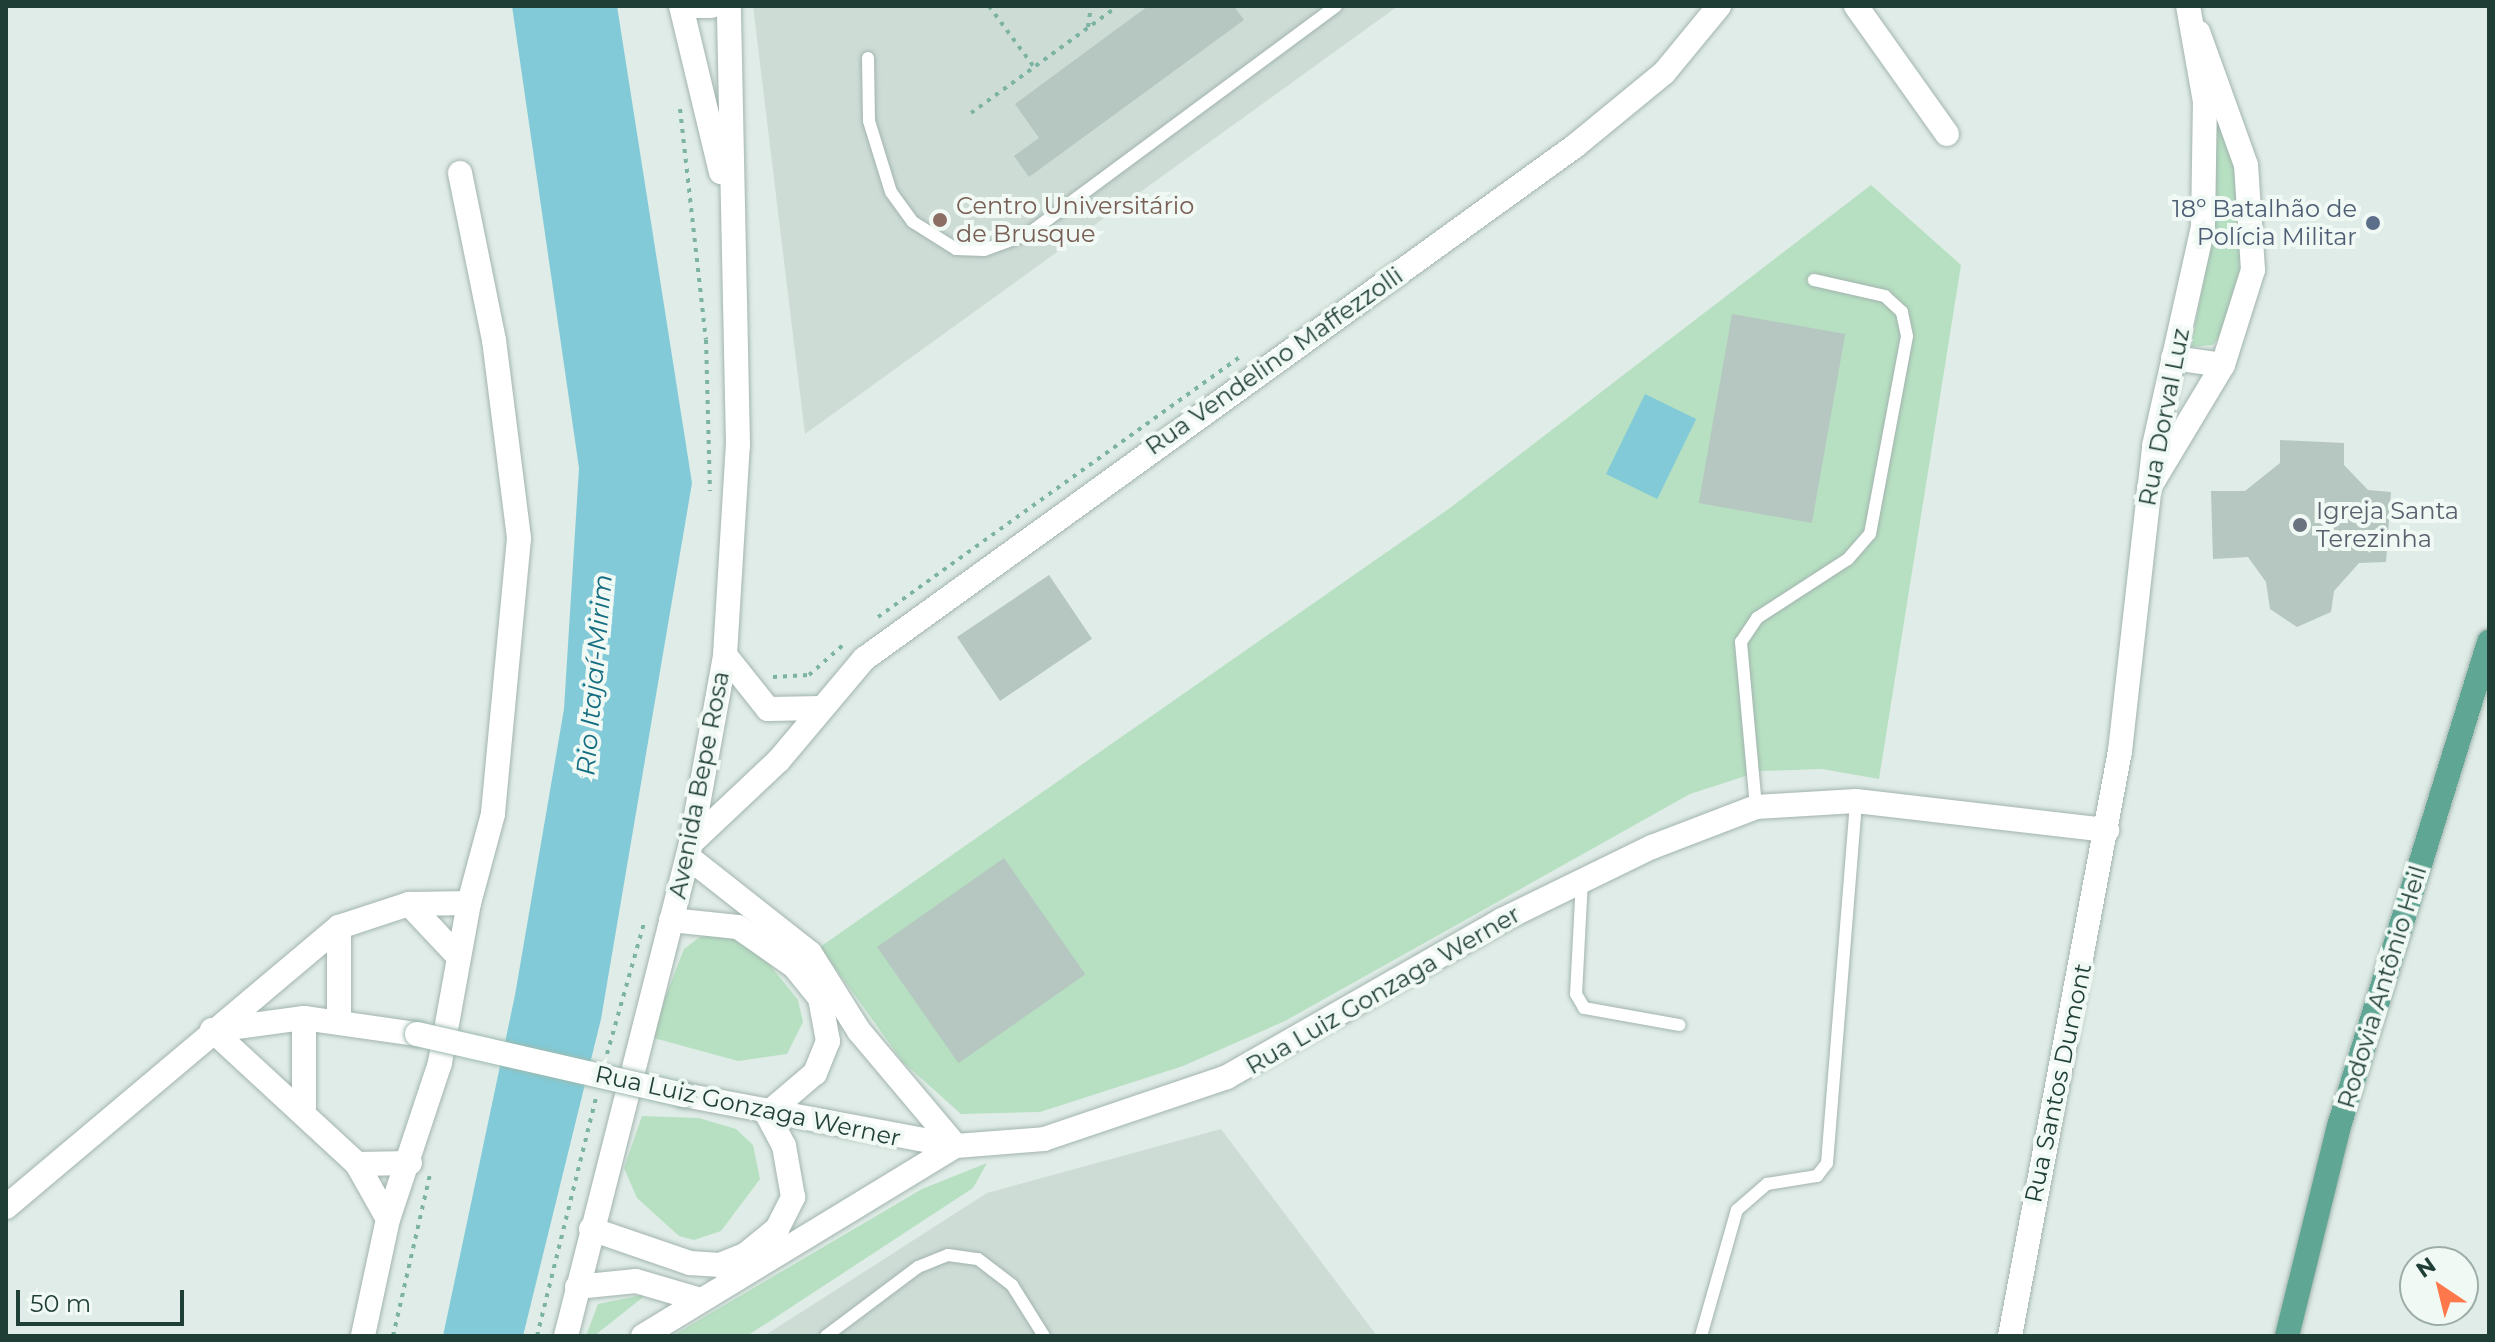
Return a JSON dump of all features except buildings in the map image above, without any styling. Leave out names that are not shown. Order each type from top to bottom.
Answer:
[{"type":"main road","name":"Avenida Bepe Rosa","points":[[681,6],[733,221]]},
{"type":"main road","points":[[687,6],[711,6]]},
{"type":"main road","name":"Avenida Bepe Rosa","points":[[566,1336],[690,850],[725,655],[738,445],[729,6]]},
{"type":"main road","name":"Rua Vendelino Maffezzolli","points":[[690,850],[864,659],[925,610],[1618,113],[1664,73],[1719,6]]},
{"type":"main road","points":[[1856,6],[1947,134]]},
{"type":"main road","points":[[2147,490],[2223,365],[2247,305],[2252,212],[2230,112],[2190,12]]},
{"type":"main road","name":"Rua Dorval Luz","points":[[2107,830],[2147,490],[2206,196],[2205,102],[2190,12]]},
{"type":"main road","points":[[363,1336],[388,1219],[410,1163],[440,1063],[455,953],[493,814],[519,538],[494,340],[460,173]]},
{"type":"main road","points":[[2173,358],[2223,365]]},
{"type":"main road","name":"Rodovia Antônio Heil","points":[[2287,1336],[2339,1126],[2489,642]]},
{"type":"main road","points":[[725,655],[768,709],[822,708]]},
{"type":"main road","name":"Rua Luiz Gonzaga Werner","points":[[212,1030],[304,1018],[339,1020],[417,1034],[767,1114],[956,1146],[1083,1130],[1227,1077],[1582,880],[1756,807],[1856,801],[2107,830]]},
{"type":"main road","name":"Rua Santos Dumont","points":[[2010,1336],[2107,830]]},
{"type":"main road","points":[[643,1336],[697,1299],[758,1272],[956,1146],[859,1031],[810,953],[690,850]]},
{"type":"main road","points":[[6,1207],[212,1030],[339,927],[409,904],[469,903]]},
{"type":"main road","points":[[409,904],[455,953]]},
{"type":"main road","points":[[591,1229],[690,1263],[720,1265],[745,1255],[777,1229],[793,1197],[784,1146],[767,1114],[815,1073],[828,1041],[820,998],[777,952],[738,927],[671,920]]},
{"type":"main road","points":[[339,927],[339,1020]]},
{"type":"main road","points":[[304,1018],[304,1107]]},
{"type":"main road","points":[[212,1030],[304,1107],[357,1164],[388,1219]]},
{"type":"main road","points":[[357,1164],[410,1163]]},
{"type":"main road","points":[[577,1287],[636,1281],[697,1299]]},
{"type":"lane","points":[[868,58],[869,121],[891,192],[913,222],[946,243],[984,250],[1028,234],[1336,6]]},
{"type":"lane","points":[[1756,807],[1741,642],[1757,618],[1848,559],[1870,534],[1907,336],[1902,312],[1885,296],[1814,280]]},
{"type":"lane","points":[[1701,1336],[1737,1210],[1767,1184],[1817,1176],[1827,1163],[1856,801]]},
{"type":"lane","points":[[1582,880],[1576,994],[1584,1008],[1679,1025]]},
{"type":"lane","points":[[826,1336],[918,1267],[948,1255],[978,1259],[1012,1285],[1044,1336]]},
{"type":"path","points":[[989,6],[1034,67]]},
{"type":"path","points":[[1088,28],[1091,6]]},
{"type":"path","points":[[971,113],[1118,6]]},
{"type":"path","points":[[679,99],[706,340],[710,497]]},
{"type":"path","points":[[865,628],[1253,347]]},
{"type":"path","points":[[765,675],[785,682],[809,675],[853,637]]},
{"type":"path","points":[[604,1064],[650,907]]},
{"type":"path","points":[[537,1336],[600,1079]]},
{"type":"shaded area","name":"Centro Universitário de Brusque","points":[[753,6],[1398,6],[805,434]]},
{"type":"shaded area","points":[[1221,1129],[1377,1336],[764,1336],[987,1193]]},
{"type":"green space","points":[[2215,104],[2230,126],[2244,248],[2240,293],[2224,330],[2213,345],[2191,347],[2216,215]]},
{"type":"green space","points":[[1871,185],[1961,265],[1879,779],[1822,769],[1761,771],[1690,794],[1285,1021],[1183,1066],[1040,1112],[961,1114],[903,1062],[820,947],[1450,508]]},
{"type":"green space","points":[[728,933],[761,954],[798,1000],[803,1022],[787,1054],[738,1061],[650,1037],[684,949],[700,937]]},
{"type":"green space","points":[[642,1116],[699,1118],[736,1129],[753,1145],[760,1179],[721,1231],[694,1240],[679,1236],[637,1198],[624,1168]]},
{"type":"green space","points":[[987,1163],[973,1188],[747,1336],[672,1336],[922,1189]]},
{"type":"green space","points":[[647,1294],[594,1336],[586,1336],[598,1304]]},
{"type":"water","name":"Rio Itajaí-Mirim","points":[[512,6],[617,6],[692,483],[601,1019],[523,1336],[443,1336],[515,995],[564,709],[579,468]]},
{"type":"water","points":[[1645,394],[1696,419],[1657,499],[1606,474]]},
{"type":"place","name":"Centro Universitário de Brusque","points":[[940,220]]},
{"type":"place","name":"18º Batalhão de Polícia Militar","points":[[2373,223]]},
{"type":"place","name":"Igreja Santa Terezinha","points":[[2300,525]]}]
